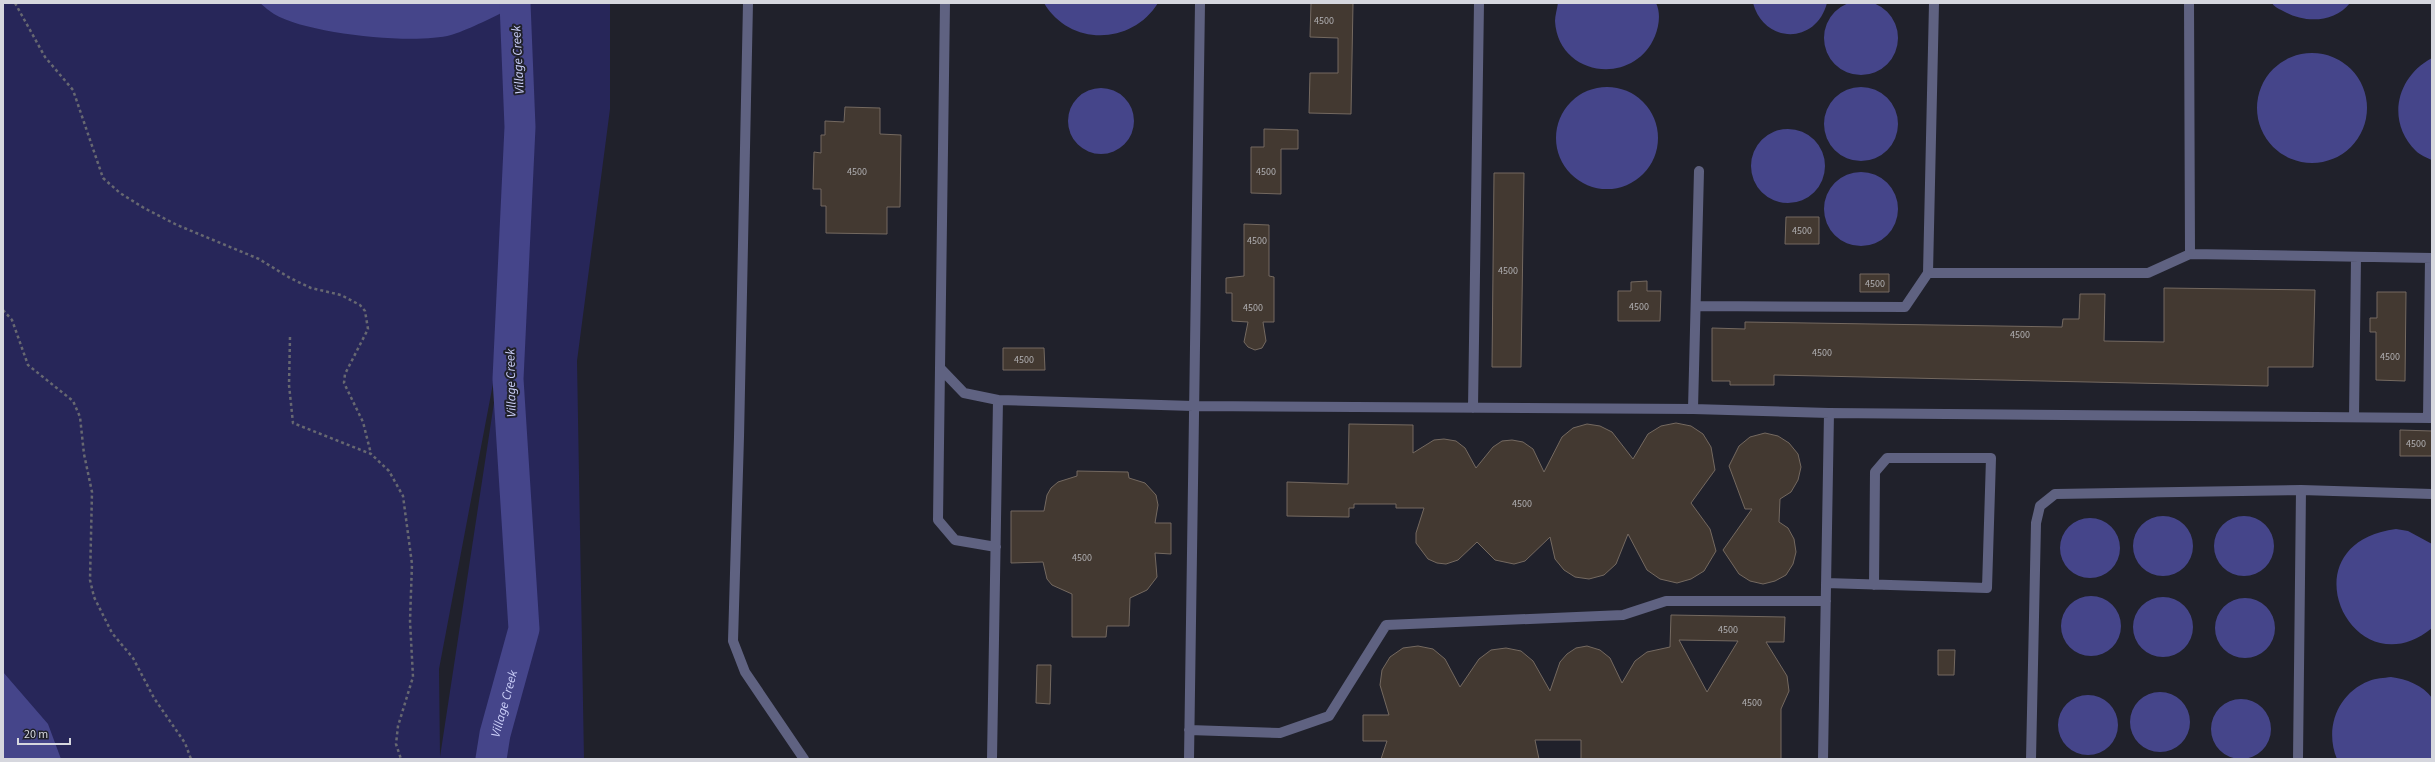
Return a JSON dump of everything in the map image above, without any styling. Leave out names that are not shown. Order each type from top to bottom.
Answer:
[{"type":"lane","points":[[748,3],[739,437],[732,641],[745,672],[804,759]]},
{"type":"lane","points":[[945,3],[938,520],[955,540],[996,547]]},
{"type":"lane","points":[[1189,759],[1200,3]]},
{"type":"lane","points":[[1473,408],[1479,3]]},
{"type":"lane","points":[[1696,306],[1905,307],[1928,273],[1934,3]]},
{"type":"lane","points":[[2188,3],[2190,254]]},
{"type":"lane","points":[[1693,409],[1699,171]]},
{"type":"lane","points":[[940,368],[964,393],[998,400],[1193,406],[1693,409],[1829,413],[2430,418],[2431,258],[2190,254],[2148,273],[1928,273]]},
{"type":"lane","points":[[2354,417],[2356,257]]},
{"type":"lane","points":[[992,759],[998,400]]},
{"type":"lane","points":[[1823,759],[1829,413]]},
{"type":"lane","points":[[1826,584],[1987,588],[1991,458],[1887,458],[1875,472],[1874,585]]},
{"type":"lane","points":[[2031,759],[2036,523],[2040,506],[2055,494],[2301,490],[2432,494]]},
{"type":"lane","points":[[2298,759],[2301,490]]},
{"type":"lane","points":[[1189,730],[1280,733],[1329,716],[1386,625],[1623,615],[1666,601],[1826,601]]},
{"type":"path","points":[[15,3],[45,56],[73,90],[103,178],[120,193],[177,225],[259,259],[290,278],[311,288],[341,295],[360,305],[365,312],[368,329],[345,374],[344,383],[363,422],[371,454]]},
{"type":"path","points":[[3,310],[12,320],[28,365],[73,401],[80,417],[84,454],[92,492],[89,566],[90,580],[94,597],[112,633],[133,658],[154,698],[185,743],[191,759]]},
{"type":"path","points":[[290,338],[289,384],[294,423],[371,454],[389,471],[404,496],[412,564],[410,621],[413,677],[398,726],[396,744],[401,759]]},
{"type":"shaded area","points":[[1861,1],[1882,7],[1892,17],[1898,38],[1892,59],[1882,69],[1861,75],[1840,69],[1830,59],[1824,38],[1830,17],[1840,7]]},
{"type":"shaded area","points":[[3,3],[610,3],[610,109],[577,361],[584,759],[3,759]],"holes":[[[513,278],[440,757],[439,669]]]},
{"type":"shaded area","points":[[260,3],[520,3],[458,33],[434,38],[412,39],[361,36],[310,27],[274,14]]},
{"type":"shaded area","points":[[1044,3],[1158,3],[1147,17],[1133,27],[1117,33],[1101,35],[1085,33],[1069,27],[1055,17]]},
{"type":"shaded area","points":[[1558,3],[1656,3],[1659,15],[1658,28],[1645,52],[1631,63],[1615,68],[1598,69],[1582,64],[1569,54],[1559,40],[1555,21]]},
{"type":"shaded area","points":[[1753,3],[1827,3],[1821,17],[1812,26],[1802,32],[1790,34],[1778,32],[1768,26],[1759,16]]},
{"type":"shaded area","points":[[2272,3],[2350,3],[2343,10],[2328,18],[2310,19],[2293,16]]},
{"type":"shaded area","points":[[2312,53],[2333,57],[2343,62],[2351,69],[2358,77],[2363,87],[2367,108],[2363,129],[2358,139],[2351,147],[2343,154],[2333,159],[2312,163],[2291,159],[2281,154],[2273,147],[2266,139],[2261,129],[2257,108],[2261,87],[2266,77],[2273,69],[2281,62],[2291,57]]},
{"type":"shaded area","points":[[2432,58],[2432,160],[2416,151],[2407,139],[2401,127],[2398,114],[2399,101],[2403,88],[2410,76],[2420,66]]},
{"type":"shaded area","points":[[1607,87],[1627,91],[1643,102],[1654,118],[1658,138],[1654,158],[1643,174],[1627,185],[1607,189],[1587,185],[1571,174],[1560,158],[1556,138],[1560,118],[1571,102],[1587,91]]},
{"type":"shaded area","points":[[1854,87],[1868,87],[1882,93],[1892,103],[1898,117],[1898,131],[1892,145],[1882,155],[1868,161],[1854,161],[1840,155],[1830,145],[1824,131],[1824,117],[1830,103],[1840,93]]},
{"type":"shaded area","points":[[1101,88],[1114,91],[1124,98],[1131,108],[1134,121],[1131,134],[1124,144],[1114,151],[1101,154],[1088,151],[1078,144],[1071,134],[1068,121],[1071,108],[1078,98],[1088,91]]},
{"type":"shaded area","points":[[1781,129],[1795,129],[1809,135],[1819,145],[1825,159],[1825,173],[1819,187],[1809,197],[1795,203],[1781,203],[1767,197],[1757,187],[1751,173],[1751,159],[1757,145],[1767,135]]},
{"type":"shaded area","points":[[1854,172],[1868,172],[1882,178],[1892,188],[1898,202],[1898,216],[1892,230],[1882,240],[1868,246],[1854,246],[1840,240],[1830,230],[1824,216],[1824,202],[1830,188],[1840,178]]},
{"type":"shaded area","points":[[2157,516],[2169,516],[2180,521],[2188,529],[2193,540],[2191,558],[2180,571],[2169,576],[2157,576],[2146,571],[2138,563],[2133,552],[2133,540],[2138,529],[2146,521]]},
{"type":"shaded area","points":[[2238,516],[2250,516],[2261,521],[2269,529],[2274,540],[2272,558],[2261,571],[2250,576],[2238,576],[2227,571],[2219,563],[2214,552],[2214,540],[2219,529],[2227,521]]},
{"type":"shaded area","points":[[2084,518],[2096,518],[2107,523],[2115,531],[2120,542],[2118,560],[2107,573],[2096,578],[2084,578],[2073,573],[2065,565],[2060,554],[2060,542],[2065,531],[2073,523]]},
{"type":"shaded area","points":[[2396,529],[2408,531],[2432,544],[2432,628],[2403,643],[2377,642],[2356,629],[2342,608],[2336,584],[2342,560],[2362,540]]},
{"type":"shaded area","points":[[2085,596],[2097,596],[2108,601],[2116,609],[2121,620],[2119,638],[2108,651],[2097,656],[2085,656],[2074,651],[2066,643],[2061,632],[2061,620],[2066,609],[2074,601]]},
{"type":"shaded area","points":[[2157,597],[2169,597],[2180,602],[2188,610],[2193,621],[2191,639],[2180,652],[2169,657],[2157,657],[2146,652],[2138,644],[2133,633],[2133,621],[2138,610],[2146,602]]},
{"type":"shaded area","points":[[2239,598],[2251,598],[2262,603],[2270,611],[2275,622],[2273,640],[2262,653],[2251,658],[2239,658],[2228,653],[2220,645],[2215,634],[2215,622],[2220,611],[2228,603]]},
{"type":"shaded area","points":[[3,672],[48,724],[61,759],[3,759]]},
{"type":"shaded area","points":[[2391,677],[2414,683],[2428,693],[2432,698],[2432,759],[2337,759],[2333,747],[2332,735],[2336,713],[2342,703],[2349,694],[2358,687],[2372,680]]},
{"type":"shaded area","points":[[2154,692],[2166,692],[2177,697],[2185,705],[2190,716],[2188,734],[2177,747],[2166,752],[2154,752],[2143,747],[2135,739],[2130,728],[2130,716],[2135,705],[2143,697]]},
{"type":"shaded area","points":[[2082,695],[2094,695],[2105,700],[2113,708],[2118,719],[2116,737],[2105,750],[2094,755],[2082,755],[2071,750],[2063,742],[2058,731],[2058,719],[2063,708],[2071,700]]},
{"type":"shaded area","points":[[2235,699],[2247,699],[2258,704],[2266,712],[2271,723],[2269,741],[2258,754],[2247,759],[2235,759],[2224,754],[2216,746],[2211,735],[2211,723],[2216,712],[2224,704]]},
{"type":"building","points":[[1311,3],[1353,3],[1351,114],[1309,113],[1310,73],[1338,73],[1338,38],[1310,37]]},
{"type":"building","points":[[845,107],[880,108],[880,134],[901,135],[900,207],[887,207],[887,234],[826,233],[826,206],[821,206],[821,189],[813,189],[814,152],[821,153],[821,135],[825,135],[825,121],[844,122]]},
{"type":"building","points":[[1264,129],[1298,130],[1298,149],[1281,149],[1281,194],[1251,193],[1251,147],[1264,147]]},
{"type":"building","points":[[1494,173],[1524,173],[1521,367],[1492,367]]},
{"type":"building","points":[[1786,217],[1819,217],[1819,244],[1785,244]]},
{"type":"building","points":[[1244,224],[1269,225],[1269,276],[1274,277],[1274,322],[1263,322],[1266,341],[1262,348],[1255,350],[1248,347],[1244,342],[1248,322],[1232,321],[1232,293],[1226,293],[1226,278],[1244,276]]},
{"type":"building","points":[[1860,274],[1889,274],[1889,292],[1860,292]]},
{"type":"building","points":[[1647,281],[1647,291],[1661,291],[1660,321],[1618,321],[1618,291],[1631,291],[1631,282]]},
{"type":"building","points":[[2164,288],[2315,290],[2313,367],[2268,367],[2268,386],[1774,375],[1774,385],[1730,385],[1730,381],[1712,381],[1712,328],[1745,329],[1745,322],[2062,327],[2063,319],[2079,319],[2080,294],[2105,294],[2104,341],[2164,342]]},
{"type":"building","points":[[2377,292],[2406,292],[2405,381],[2376,380],[2376,332],[2370,332],[2370,318],[2377,318]]},
{"type":"building","points":[[1003,348],[1044,348],[1045,370],[1003,370]]},
{"type":"building","points":[[1676,423],[1691,426],[1703,434],[1711,447],[1715,470],[1691,503],[1710,529],[1716,551],[1704,571],[1691,579],[1677,583],[1660,579],[1647,570],[1628,534],[1616,564],[1604,575],[1589,579],[1575,577],[1564,570],[1555,559],[1550,537],[1525,561],[1514,564],[1495,560],[1477,542],[1458,560],[1446,564],[1437,563],[1428,559],[1416,543],[1416,533],[1424,508],[1396,508],[1396,504],[1354,504],[1354,508],[1349,508],[1349,517],[1287,516],[1287,482],[1348,484],[1349,424],[1413,425],[1413,453],[1434,440],[1444,439],[1456,441],[1465,448],[1476,468],[1493,447],[1502,441],[1512,440],[1523,442],[1533,449],[1544,472],[1562,437],[1573,428],[1587,424],[1600,426],[1612,432],[1633,459],[1648,434],[1661,426]]},
{"type":"building","points":[[2400,430],[2432,431],[2432,456],[2400,456]]},
{"type":"building","points":[[1765,433],[1778,436],[1789,443],[1798,454],[1801,467],[1798,480],[1791,492],[1780,499],[1779,522],[1788,528],[1794,539],[1796,552],[1793,564],[1786,575],[1775,581],[1763,584],[1750,581],[1739,574],[1723,550],[1752,509],[1745,509],[1729,466],[1739,446],[1750,437]]},
{"type":"building","points":[[1077,471],[1128,472],[1129,478],[1145,483],[1156,495],[1158,505],[1155,523],[1171,523],[1171,554],[1155,553],[1157,577],[1147,590],[1130,598],[1129,626],[1107,626],[1106,637],[1072,637],[1072,594],[1052,585],[1047,579],[1043,562],[1011,563],[1011,511],[1044,511],[1047,495],[1051,488],[1058,482],[1077,476]]},
{"type":"building","points":[[1671,615],[1785,617],[1784,642],[1766,642],[1787,676],[1789,691],[1781,709],[1781,759],[1581,759],[1581,740],[1535,740],[1539,759],[1381,759],[1387,741],[1363,741],[1363,715],[1389,715],[1380,685],[1382,670],[1390,657],[1403,648],[1418,646],[1433,649],[1445,659],[1460,687],[1479,659],[1491,650],[1506,648],[1521,651],[1533,661],[1550,691],[1560,662],[1567,654],[1576,648],[1587,646],[1600,650],[1610,658],[1622,683],[1635,661],[1647,652],[1670,647]],"holes":[[[1679,640],[1738,641],[1707,692]]]},
{"type":"building","points":[[1938,650],[1955,650],[1954,675],[1938,675]]},
{"type":"building","points":[[1037,665],[1051,665],[1050,704],[1036,703]]},
{"type":"waterway","name":"Village Creek","points":[[491,759],[495,734],[524,629],[508,379],[520,127],[515,3]]}]
